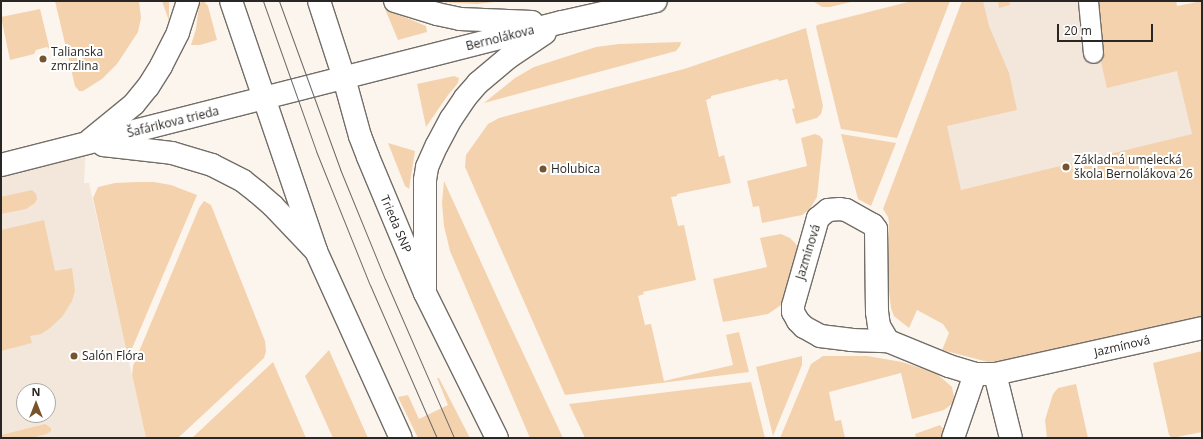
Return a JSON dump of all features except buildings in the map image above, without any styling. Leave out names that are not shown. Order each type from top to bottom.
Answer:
[{"type":"street","points":[[86,144],[134,104],[148,87],[161,66],[178,32],[188,1]]},
{"type":"street","points":[[230,1],[316,251],[401,438]]},
{"type":"street","name":"Trieda SNP","points":[[318,1],[344,78],[362,143],[424,293],[497,438]]},
{"type":"street","points":[[395,1],[422,10],[460,19],[562,22]]},
{"type":"street","name":"Bernolákova","points":[[344,78],[562,22],[656,1]]},
{"type":"street","points":[[424,293],[425,180],[427,167],[436,145],[451,119],[478,83],[515,53],[562,22]]},
{"type":"street","name":"Šafárikova trieda","points":[[1,165],[344,78]]},
{"type":"street","points":[[86,144],[128,147],[172,153],[212,164],[242,181],[257,192],[273,206],[316,251]]},
{"type":"street","name":"Jazmínová","points":[[888,341],[879,326],[877,312],[876,229],[873,225],[846,210],[828,210],[818,218],[794,299],[793,312],[804,327],[820,336],[851,340],[888,341],[949,366],[985,374],[1202,328]]},
{"type":"street","points":[[953,438],[985,374]]},
{"type":"street","points":[[985,374],[1011,438]]},
{"type":"lane","points":[[1088,1],[1093,53]]},
{"type":"shaded area","points":[[55,1],[139,1],[141,18],[138,32],[117,64],[102,79],[83,91],[79,91],[75,86]]},
{"type":"shaded area","points":[[162,1],[169,1],[169,21]]},
{"type":"shaded area","points":[[204,1],[208,6],[217,40],[200,45],[191,45],[196,29],[199,5]]},
{"type":"shaded area","points":[[443,1],[502,1],[477,4],[440,2]]},
{"type":"shaded area","points":[[813,1],[855,1],[830,7],[822,7]]},
{"type":"shaded area","points":[[912,1],[950,1],[897,138],[841,129],[816,27],[817,25]]},
{"type":"shaded area","name":"Základná umelecká škola Bernolákova 26","points":[[962,1],[983,1],[989,26],[1009,73],[1017,110],[947,126],[961,190],[1192,134],[1177,71],[1107,88],[1101,62],[1096,1],[1176,1],[1177,6],[1202,1],[1202,316],[1069,348],[1006,361],[988,362],[942,350],[949,333],[943,324],[917,310],[909,328],[894,316],[891,308],[888,281],[887,248],[889,223],[888,217],[883,209]]},
{"type":"shaded area","name":"Základná umelecká škola Bernolákova 26","points":[[967,1],[1176,1],[1181,24],[1191,22],[1202,304],[930,204]]},
{"type":"shaded area","points":[[998,1],[1009,1],[1010,5],[999,8]]},
{"type":"shaded area","points":[[40,9],[50,50],[47,47],[36,50],[34,54],[10,60],[1,17]]},
{"type":"shaded area","points":[[385,9],[426,26],[427,32],[398,40]]},
{"type":"shaded area","points":[[806,28],[823,106],[821,114],[817,118],[796,124],[792,109],[795,108],[787,79],[779,81],[778,79],[711,96],[711,98],[706,100],[719,157],[724,155],[731,183],[677,194],[677,196],[671,197],[678,226],[684,225],[696,280],[643,292],[644,294],[638,296],[645,325],[651,324],[664,381],[733,365],[726,335],[739,332],[749,372],[565,395],[465,167],[466,155],[488,124],[499,118],[684,69]]},
{"type":"shaded area","points":[[681,42],[676,51],[484,103],[515,78],[534,67],[596,47],[619,44]]},
{"type":"shaded area","points":[[454,76],[459,78],[458,83],[426,127],[417,84]]},
{"type":"shaded area","points":[[815,134],[820,136],[823,140],[817,197],[809,210],[802,215],[762,223],[759,206],[753,207],[747,181],[807,166],[801,138]]},
{"type":"shaded area","points":[[841,134],[896,143],[871,206],[858,199]]},
{"type":"shaded area","points":[[388,143],[415,151],[409,189],[405,186]]},
{"type":"shaded area","points":[[86,144],[84,183],[89,183],[146,438],[1,438],[1,165]]},
{"type":"shaded area","points":[[444,181],[563,438],[530,438],[450,251],[444,226],[442,203]]},
{"type":"shaded area","points":[[154,182],[171,185],[197,195],[128,358],[93,198],[98,187],[115,183]]},
{"type":"shaded area","points":[[32,190],[36,194],[37,199],[35,203],[26,209],[1,214],[1,197]]},
{"type":"shaded area","points":[[204,201],[211,205],[265,341],[266,351],[264,358],[178,438],[146,438],[132,375],[133,366],[199,208]]},
{"type":"shaded area","points":[[44,220],[55,271],[72,268],[75,291],[72,301],[62,317],[50,328],[41,334],[30,336],[32,343],[1,351],[1,230]]},
{"type":"shaded area","points":[[781,234],[790,238],[796,244],[800,253],[784,303],[768,314],[723,322],[713,279],[767,267],[760,238]]},
{"type":"shaded area","points":[[329,350],[368,438],[333,438],[305,376]]},
{"type":"shaded area","points":[[1202,351],[1202,432],[1172,438],[1169,435],[1153,363]]},
{"type":"shaded area","points":[[802,356],[802,365],[773,436],[756,367]]},
{"type":"shaded area","points":[[823,356],[867,356],[902,362],[936,373],[952,387],[954,397],[953,403],[944,410],[912,419],[901,373],[829,392],[835,421],[841,420],[845,438],[780,438],[811,364]]},
{"type":"shaded area","points":[[273,362],[306,438],[192,438]]},
{"type":"shaded area","points":[[437,378],[439,378],[470,438],[418,438],[398,397],[408,395],[419,419],[448,405]]},
{"type":"shaded area","points":[[751,382],[765,438],[585,438],[569,404]]},
{"type":"shaded area","points":[[1076,384],[1088,438],[1047,438],[1045,420],[1053,394],[1058,388]]},
{"type":"shaded area","points":[[45,424],[51,428],[51,431],[47,434],[31,438],[1,438],[1,435]]},
{"type":"shaded area","points":[[940,425],[944,430],[941,438],[916,438],[915,434]]},
{"type":"tram line","points":[[263,1],[316,151],[370,285],[437,438]]},
{"type":"tram line","points":[[279,1],[340,169],[385,279],[454,438]]},
{"type":"place","name":"Talianska zmrzlina","points":[[43,59]]},
{"type":"place","name":"Základná umelecká škola Bernolákova 26","points":[[1066,167]]},
{"type":"place","name":"Holubica","points":[[543,169]]},
{"type":"place","name":"Salón Flóra","points":[[74,356]]}]
